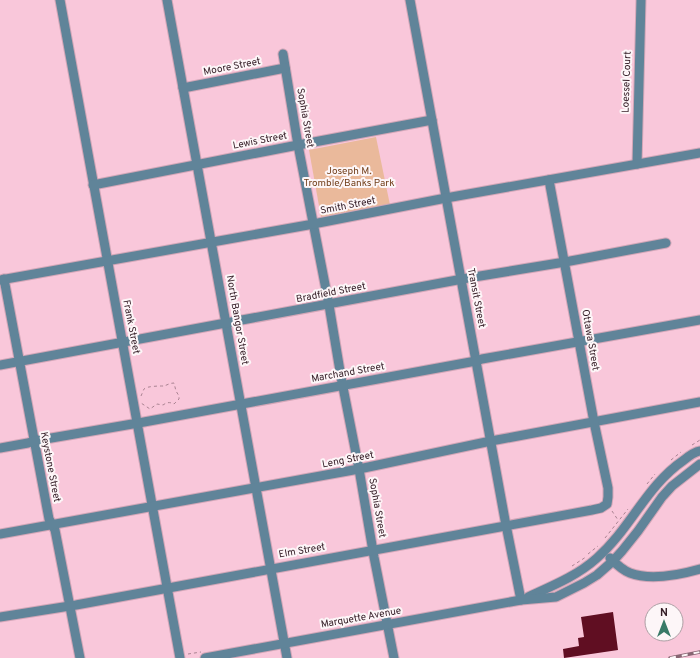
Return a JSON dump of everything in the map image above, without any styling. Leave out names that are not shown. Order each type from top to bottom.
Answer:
[{"type":"street","name":"Frank Street","points":[[60,0],[180,657]]},
{"type":"street","name":"North Bangor Street","points":[[167,0],[287,658]]},
{"type":"street","name":"Transit Street","points":[[410,0],[490,441],[521,600]]},
{"type":"street","name":"Loessel Court","points":[[637,164],[641,0]]},
{"type":"street","name":"Sophia Street","points":[[283,54],[298,145],[394,658]]},
{"type":"street","name":"Moore Street","points":[[183,88],[285,68]]},
{"type":"street","name":"Lewis Street","points":[[93,185],[432,120]]},
{"type":"street","name":"Smith Street","points":[[2,279],[314,224],[446,198],[700,153]]},
{"type":"street","name":"Ottawa Street","points":[[549,180],[594,422],[608,488],[607,504]]},
{"type":"street","name":"Bradfield Street","points":[[0,365],[666,243]]},
{"type":"street","name":"Keystone Street","points":[[2,279],[49,519],[55,530],[80,658]]},
{"type":"street","name":"Marchand Street","points":[[0,448],[28,443],[34,440],[138,423],[700,320]]},
{"type":"street","name":"Leng Street","points":[[0,534],[359,469],[490,441],[700,402]]},
{"type":"street","name":"Marquette Avenue","points":[[521,600],[569,578],[588,565],[601,548],[621,531],[647,495],[663,477],[700,450]]},
{"type":"street","name":"Marquette Avenue","points":[[203,655],[285,644],[521,600],[556,597],[597,575],[613,561],[638,531],[662,497],[672,486],[700,464]]},
{"type":"street","name":"Elm Street","points":[[0,617],[70,606],[592,510],[601,508],[607,504]]},
{"type":"street","points":[[601,548],[613,561],[629,573],[658,577],[688,573],[700,569]]},
{"type":"path","points":[[140,398],[143,390],[147,388],[174,383],[179,396],[179,399],[174,404],[170,402],[163,405],[157,404],[150,409],[141,403]]},
{"type":"path","points":[[692,445],[700,440]]},
{"type":"path","points":[[671,459],[682,451]]},
{"type":"path","points":[[647,484],[656,473]]},
{"type":"path","points":[[607,504],[619,521]]},
{"type":"path","points":[[603,541],[628,508]]},
{"type":"path","points":[[569,568],[601,548]]},
{"type":"path","points":[[180,657],[203,655]]},
{"type":"green space","name":"Joseph M. Tromble/Banks Park","points":[[376,137],[390,205],[321,217],[309,150]]},
{"type":"building","points":[[613,612],[618,650],[564,658],[563,649],[579,646],[578,638],[584,637],[581,617]]},
{"type":"railway","points":[[670,658],[700,652]]}]
